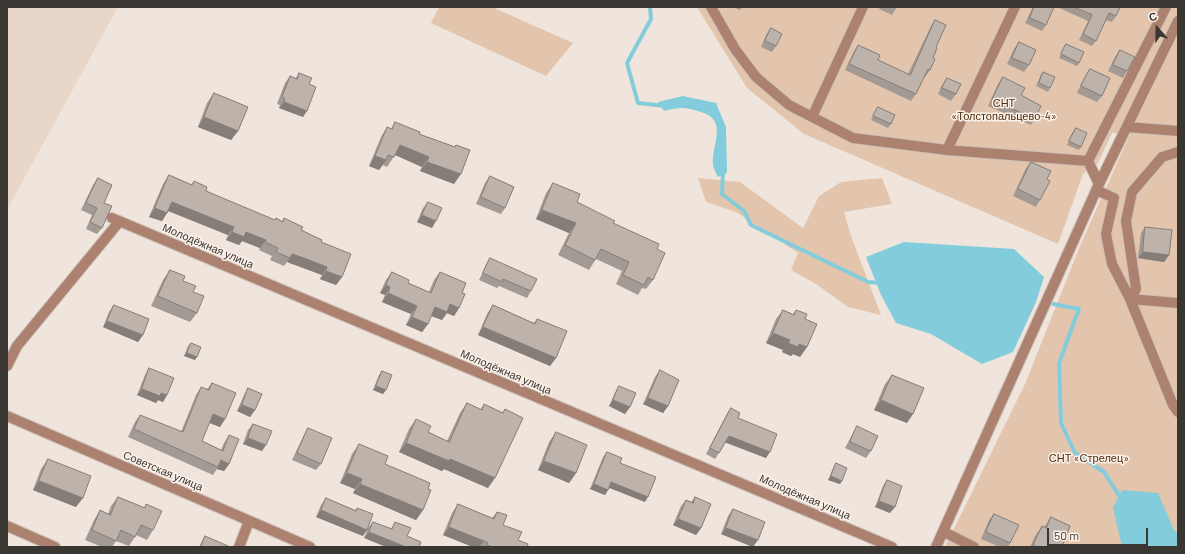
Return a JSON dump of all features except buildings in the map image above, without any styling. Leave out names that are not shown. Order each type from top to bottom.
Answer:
[{"type":"street","points":[[712,7],[735,49],[756,77],[789,105],[853,138],[947,150],[1088,161]]},
{"type":"street","points":[[812,117],[863,7]]},
{"type":"street","points":[[947,150],[1015,7]]},
{"type":"street","points":[[1130,205],[1114,198],[1098,187],[1088,161],[1109,123],[1166,7]]},
{"type":"street","points":[[936,547],[1098,187],[1178,20]]},
{"type":"street","points":[[1127,127],[1178,131]]},
{"type":"street","points":[[1130,299],[1136,288],[1126,221],[1132,192],[1162,157],[1178,152]]},
{"type":"street","points":[[1114,198],[1106,234],[1112,264],[1130,299],[1178,412]]},
{"type":"street","name":"Молодёжная улица","points":[[7,366],[17,346],[115,220],[892,547]]},
{"type":"street","points":[[1130,299],[1178,303]]},
{"type":"street","name":"Советская улица","points":[[7,416],[310,547]]},
{"type":"street","points":[[239,547],[249,521]]},
{"type":"street","points":[[7,526],[55,547]]},
{"type":"street","points":[[944,532],[974,547]]},
{"type":"shaded area","points":[[7,7],[118,7],[7,210]]},
{"type":"green space","points":[[439,7],[492,7],[573,43],[546,76],[431,23]]},
{"type":"green space","points":[[697,7],[1178,7],[1178,547],[945,547],[1025,384],[1080,246],[1130,134],[1112,133],[1098,163],[1083,174],[1058,244],[804,134],[747,88]]},
{"type":"green space","points":[[698,178],[740,182],[803,228],[819,196],[841,182],[882,178],[892,204],[844,212],[851,236],[881,315],[848,307],[816,284],[791,270],[798,253],[736,212],[706,202]]},
{"type":"water","points":[[683,96],[716,103],[726,127],[727,173],[718,177],[713,167],[717,134],[717,127],[714,121],[709,116],[701,112],[687,108],[664,111],[658,102]]},
{"type":"water","points":[[904,242],[1014,249],[1044,277],[1036,302],[1013,352],[982,364],[931,334],[896,323],[881,295],[866,257]]},
{"type":"water","points":[[1122,490],[1158,493],[1174,530],[1178,534],[1178,547],[1122,547],[1113,508]]},
{"type":"waterway","points":[[650,7],[651,19],[627,63],[638,103],[665,106]]},
{"type":"waterway","points":[[723,170],[722,194],[744,211],[751,225],[868,282],[881,283]]},
{"type":"waterway","points":[[1053,304],[1079,309],[1059,363],[1061,423],[1075,453],[1104,472],[1122,500]]},
{"type":"park label","name":"СНТ «Толстопальцево-4»","points":[[1004,109]]},
{"type":"park label","name":"СНТ «Стрелец»","points":[[1089,458]]}]
